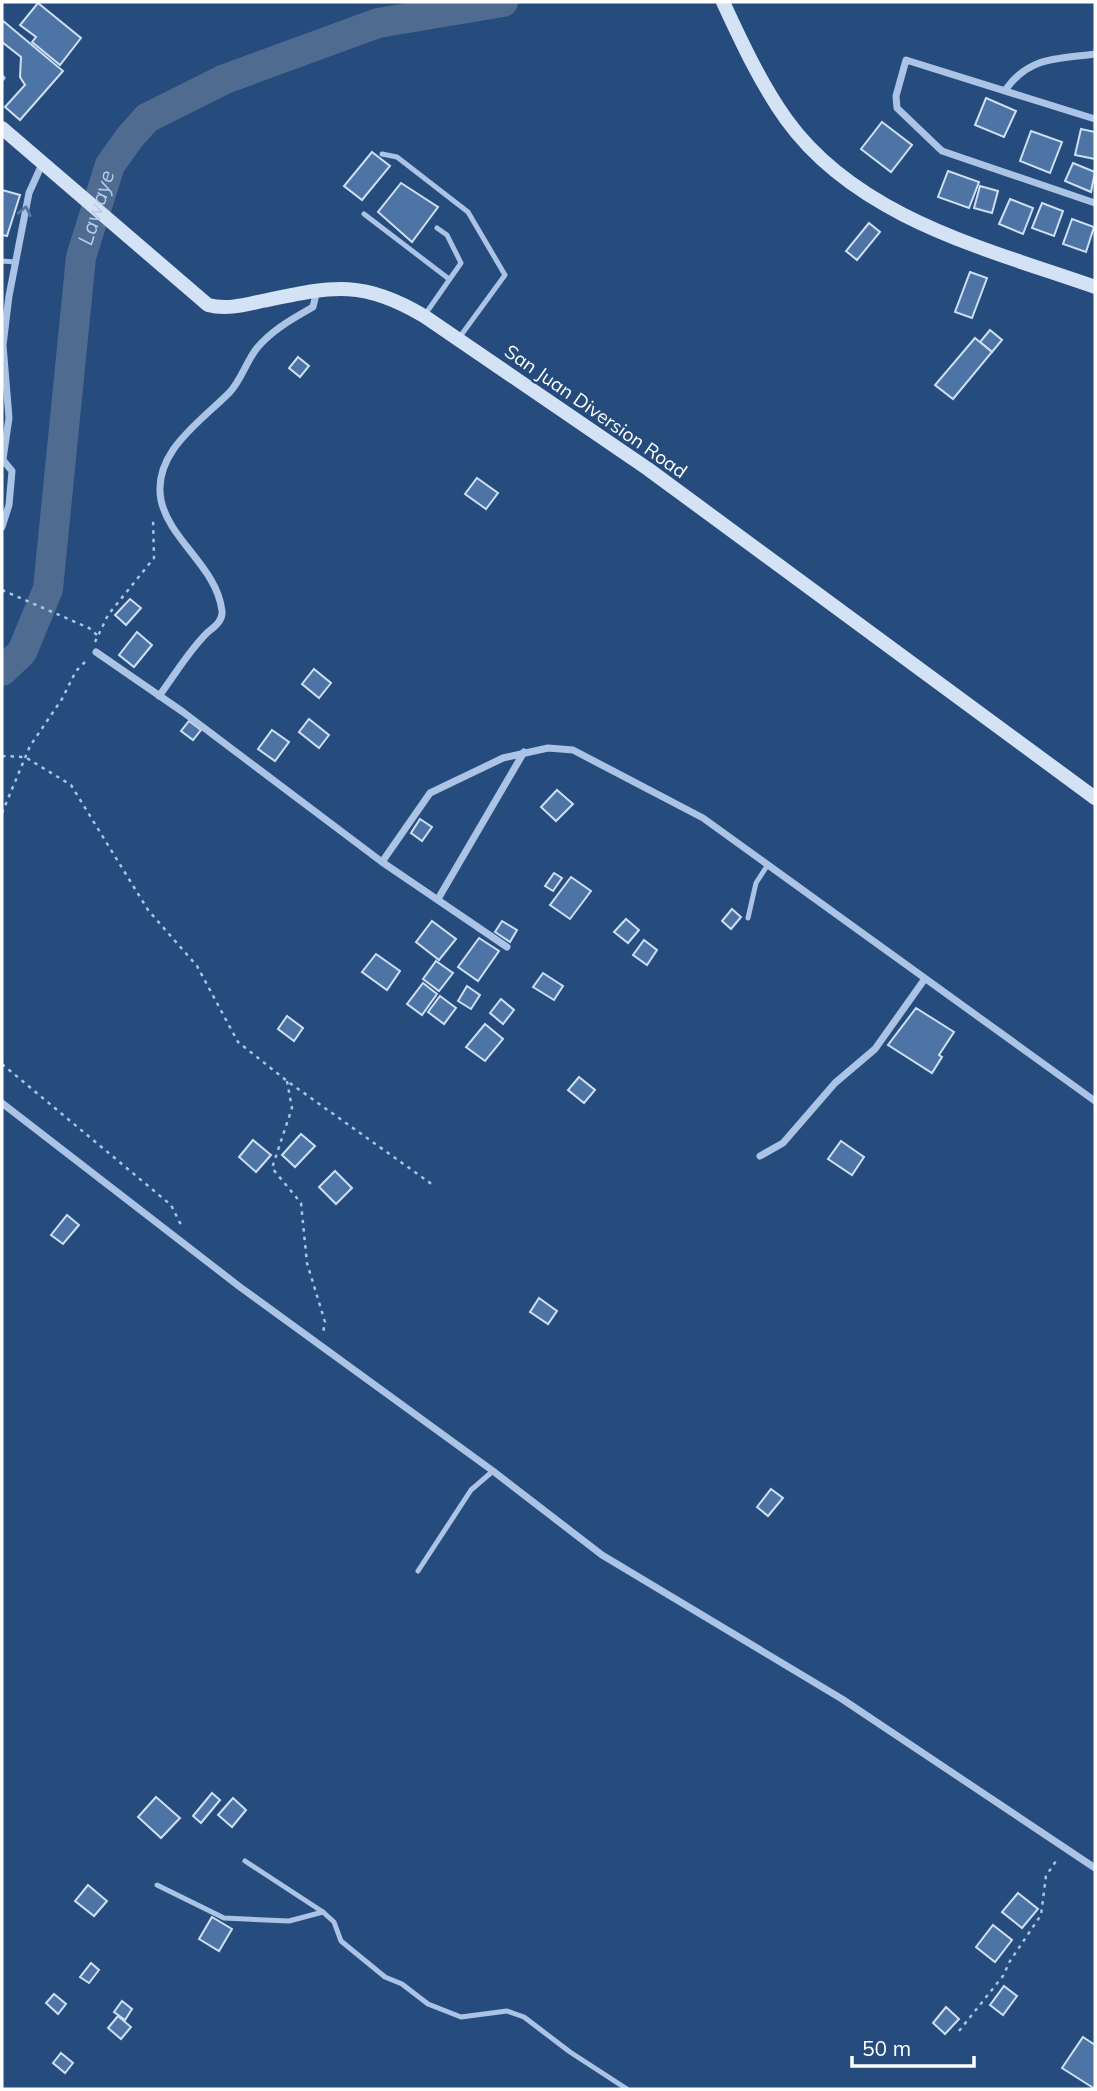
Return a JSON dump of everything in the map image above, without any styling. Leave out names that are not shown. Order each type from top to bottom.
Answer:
[{"type":"street","points":[[725,7],[787,120],[806,144],[854,184],[882,203],[936,229],[1095,287]]},
{"type":"street","points":[[1006,89],[1017,74],[1033,63],[1095,54]]},
{"type":"street","points":[[1095,119],[1006,89],[906,60],[896,96],[897,108],[942,151],[1095,203]]},
{"type":"street","name":"San Juan Diversion Road","points":[[2,128],[198,298],[219,308],[317,289],[363,289],[393,297],[424,316],[648,469],[1095,798]]},
{"type":"street","points":[[2,527],[9,505],[12,471],[2,459],[9,418],[4,345],[15,262],[29,193],[45,164]]},
{"type":"street","points":[[159,696],[202,638],[220,621],[222,612],[210,576],[173,525],[161,502],[160,477],[171,454],[201,417],[231,392],[257,348],[274,330],[313,307],[317,289]]},
{"type":"street","points":[[96,652],[382,862],[507,947]]},
{"type":"street","points":[[382,862],[430,793],[482,766],[524,752],[548,748],[573,750],[703,818],[1095,1101]]},
{"type":"street","points":[[438,899],[524,752]]},
{"type":"street","points":[[760,1156],[783,1143],[835,1083],[875,1049],[924,980]]},
{"type":"street","points":[[2,1103],[240,1287],[322,1344],[602,1555],[842,1699],[1095,1868]]},
{"type":"lane","points":[[382,154],[397,157],[468,212],[505,275],[459,338]]},
{"type":"lane","points":[[364,214],[449,279]]},
{"type":"lane","points":[[424,316],[461,263],[447,235],[437,228]]},
{"type":"lane","points":[[2,261],[15,262]]},
{"type":"lane","points":[[2,498],[9,505]]},
{"type":"lane","points":[[748,918],[756,883],[767,866]]},
{"type":"lane","points":[[418,1571],[471,1490],[493,1471]]},
{"type":"lane","points":[[245,1861],[323,1912],[334,1922],[341,1941],[385,1977],[402,1984],[428,2004],[461,2017],[507,2011],[524,2017],[570,2052],[627,2089]]},
{"type":"lane","points":[[157,1885],[224,1918],[289,1921],[323,1912]]},
{"type":"path","points":[[2,590],[89,628],[97,635],[108,615],[155,558],[153,515],[161,492]]},
{"type":"path","points":[[2,813],[13,793],[25,757],[62,699],[76,671],[96,652]]},
{"type":"path","points":[[2,756],[25,757],[71,785],[148,910],[197,967],[238,1042],[287,1081],[433,1185]]},
{"type":"path","points":[[2,1064],[171,1205],[179,1217],[187,1244]]},
{"type":"path","points":[[287,1081],[292,1108],[272,1168],[301,1203],[307,1263],[325,1322],[322,1344]]},
{"type":"path","points":[[959,2031],[1003,1976],[1041,1915],[1046,1876],[1064,1848]]},
{"type":"building","points":[[38,3],[81,38],[60,65],[32,42],[36,37],[20,25]]},
{"type":"building","points":[[2,20],[63,71],[20,120],[5,107],[25,85],[20,77],[21,57],[2,42]]},
{"type":"building","points":[[986,98],[1016,111],[1004,137],[975,125]]},
{"type":"building","points":[[882,122],[912,145],[891,172],[861,149]]},
{"type":"building","points":[[1081,129],[1095,132],[1095,159],[1075,155]]},
{"type":"building","points":[[1031,131],[1062,142],[1050,173],[1020,161]]},
{"type":"building","points":[[372,152],[390,166],[362,200],[344,186]]},
{"type":"building","points":[[1073,163],[1095,172],[1091,192],[1065,181]]},
{"type":"building","points":[[948,171],[979,182],[969,208],[938,197]]},
{"type":"building","points":[[401,183],[438,207],[412,242],[378,212]]},
{"type":"building","points":[[980,186],[998,191],[992,213],[974,208]]},
{"type":"building","points":[[2,190],[20,195],[7,236],[2,235]]},
{"type":"building","points":[[1010,199],[1033,208],[1023,234],[999,224]]},
{"type":"building","points":[[1042,203],[1063,211],[1054,236],[1032,228]]},
{"type":"building","points":[[1072,219],[1094,227],[1086,252],[1063,244]]},
{"type":"building","points":[[869,223],[880,232],[857,260],[846,251]]},
{"type":"building","points":[[970,272],[987,278],[972,318],[955,312]]},
{"type":"building","points":[[990,330],[1002,340],[992,352],[980,342]]},
{"type":"building","points":[[975,338],[992,352],[953,399],[935,385]]},
{"type":"building","points":[[298,357],[309,366],[300,377],[289,368]]},
{"type":"building","points":[[477,478],[498,493],[486,509],[465,494]]},
{"type":"building","points":[[130,599],[141,608],[126,625],[115,615]]},
{"type":"building","points":[[137,632],[152,645],[134,667],[119,655]]},
{"type":"building","points":[[314,669],[331,683],[319,698],[302,684]]},
{"type":"building","points":[[309,719],[329,735],[319,748],[299,732]]},
{"type":"building","points":[[189,721],[201,730],[193,740],[181,731]]},
{"type":"building","points":[[272,730],[289,742],[275,761],[258,749]]},
{"type":"building","points":[[557,790],[573,804],[556,821],[541,807]]},
{"type":"building","points":[[420,819],[432,827],[422,841],[411,833]]},
{"type":"building","points":[[554,873],[562,878],[553,891],[545,886]]},
{"type":"building","points":[[571,877],[591,891],[570,919],[550,905]]},
{"type":"building","points":[[732,909],[741,917],[731,929],[722,921]]},
{"type":"building","points":[[626,919],[639,930],[628,943],[614,932]]},
{"type":"building","points":[[432,921],[456,939],[439,960],[416,942]]},
{"type":"building","points":[[502,921],[517,930],[510,942],[495,932]]},
{"type":"building","points":[[479,938],[499,951],[478,981],[458,967]]},
{"type":"building","points":[[644,940],[657,950],[647,965],[633,955]]},
{"type":"building","points":[[376,954],[400,971],[387,990],[362,972]]},
{"type":"building","points":[[436,961],[453,973],[439,991],[423,979]]},
{"type":"building","points":[[543,973],[563,986],[554,1000],[533,987]]},
{"type":"building","points":[[423,983],[437,994],[422,1015],[407,1004]]},
{"type":"building","points":[[467,986],[480,995],[471,1009],[458,1001]]},
{"type":"building","points":[[440,996],[456,1008],[444,1024],[428,1012]]},
{"type":"building","points":[[501,999],[514,1010],[503,1024],[490,1013]]},
{"type":"building","points":[[916,1008],[954,1032],[939,1055],[942,1057],[932,1073],[888,1045]]},
{"type":"building","points":[[287,1016],[303,1028],[294,1041],[278,1029]]},
{"type":"building","points":[[485,1024],[503,1039],[485,1061],[466,1047]]},
{"type":"building","points":[[579,1077],[595,1090],[584,1103],[568,1090]]},
{"type":"building","points":[[301,1134],[315,1146],[295,1167],[282,1155]]},
{"type":"building","points":[[253,1140],[271,1155],[256,1172],[239,1157]]},
{"type":"building","points":[[841,1141],[864,1157],[852,1175],[828,1159]]},
{"type":"building","points":[[335,1171],[352,1188],[336,1204],[319,1187]]},
{"type":"building","points":[[67,1215],[79,1225],[63,1244],[51,1235]]},
{"type":"building","points":[[539,1298],[557,1311],[548,1324],[530,1312]]},
{"type":"building","points":[[771,1489],[783,1498],[768,1516],[757,1507]]},
{"type":"building","points":[[212,1793],[220,1800],[201,1823],[193,1816]]},
{"type":"building","points":[[156,1797],[180,1818],[161,1838],[138,1817]]},
{"type":"building","points":[[233,1798],[246,1810],[232,1827],[218,1815]]},
{"type":"building","points":[[88,1885],[107,1901],[94,1916],[75,1901]]},
{"type":"building","points":[[1018,1893],[1038,1909],[1022,1928],[1002,1912]]},
{"type":"building","points":[[212,1917],[232,1929],[219,1951],[199,1939]]},
{"type":"building","points":[[993,1925],[1012,1940],[995,1962],[976,1947]]},
{"type":"building","points":[[91,1963],[99,1970],[89,1983],[80,1977]]},
{"type":"building","points":[[1004,1986],[1017,1996],[1003,2015],[990,2005]]},
{"type":"building","points":[[54,1994],[66,2004],[58,2014],[46,2003]]},
{"type":"building","points":[[122,2001],[132,2009],[125,2020],[114,2012]]},
{"type":"building","points":[[946,2007],[959,2019],[945,2034],[933,2023]]},
{"type":"building","points":[[118,2016],[131,2027],[121,2039],[108,2028]]},
{"type":"building","points":[[1083,2037],[1095,2045],[1095,2089],[1062,2068]]},
{"type":"building","points":[[61,2053],[73,2063],[65,2073],[53,2063]]},
{"type":"waterway","name":"Lawaye","points":[[2,671],[22,652],[48,589],[81,257],[110,165],[130,137],[147,118],[225,79],[378,23],[503,2]]}]
